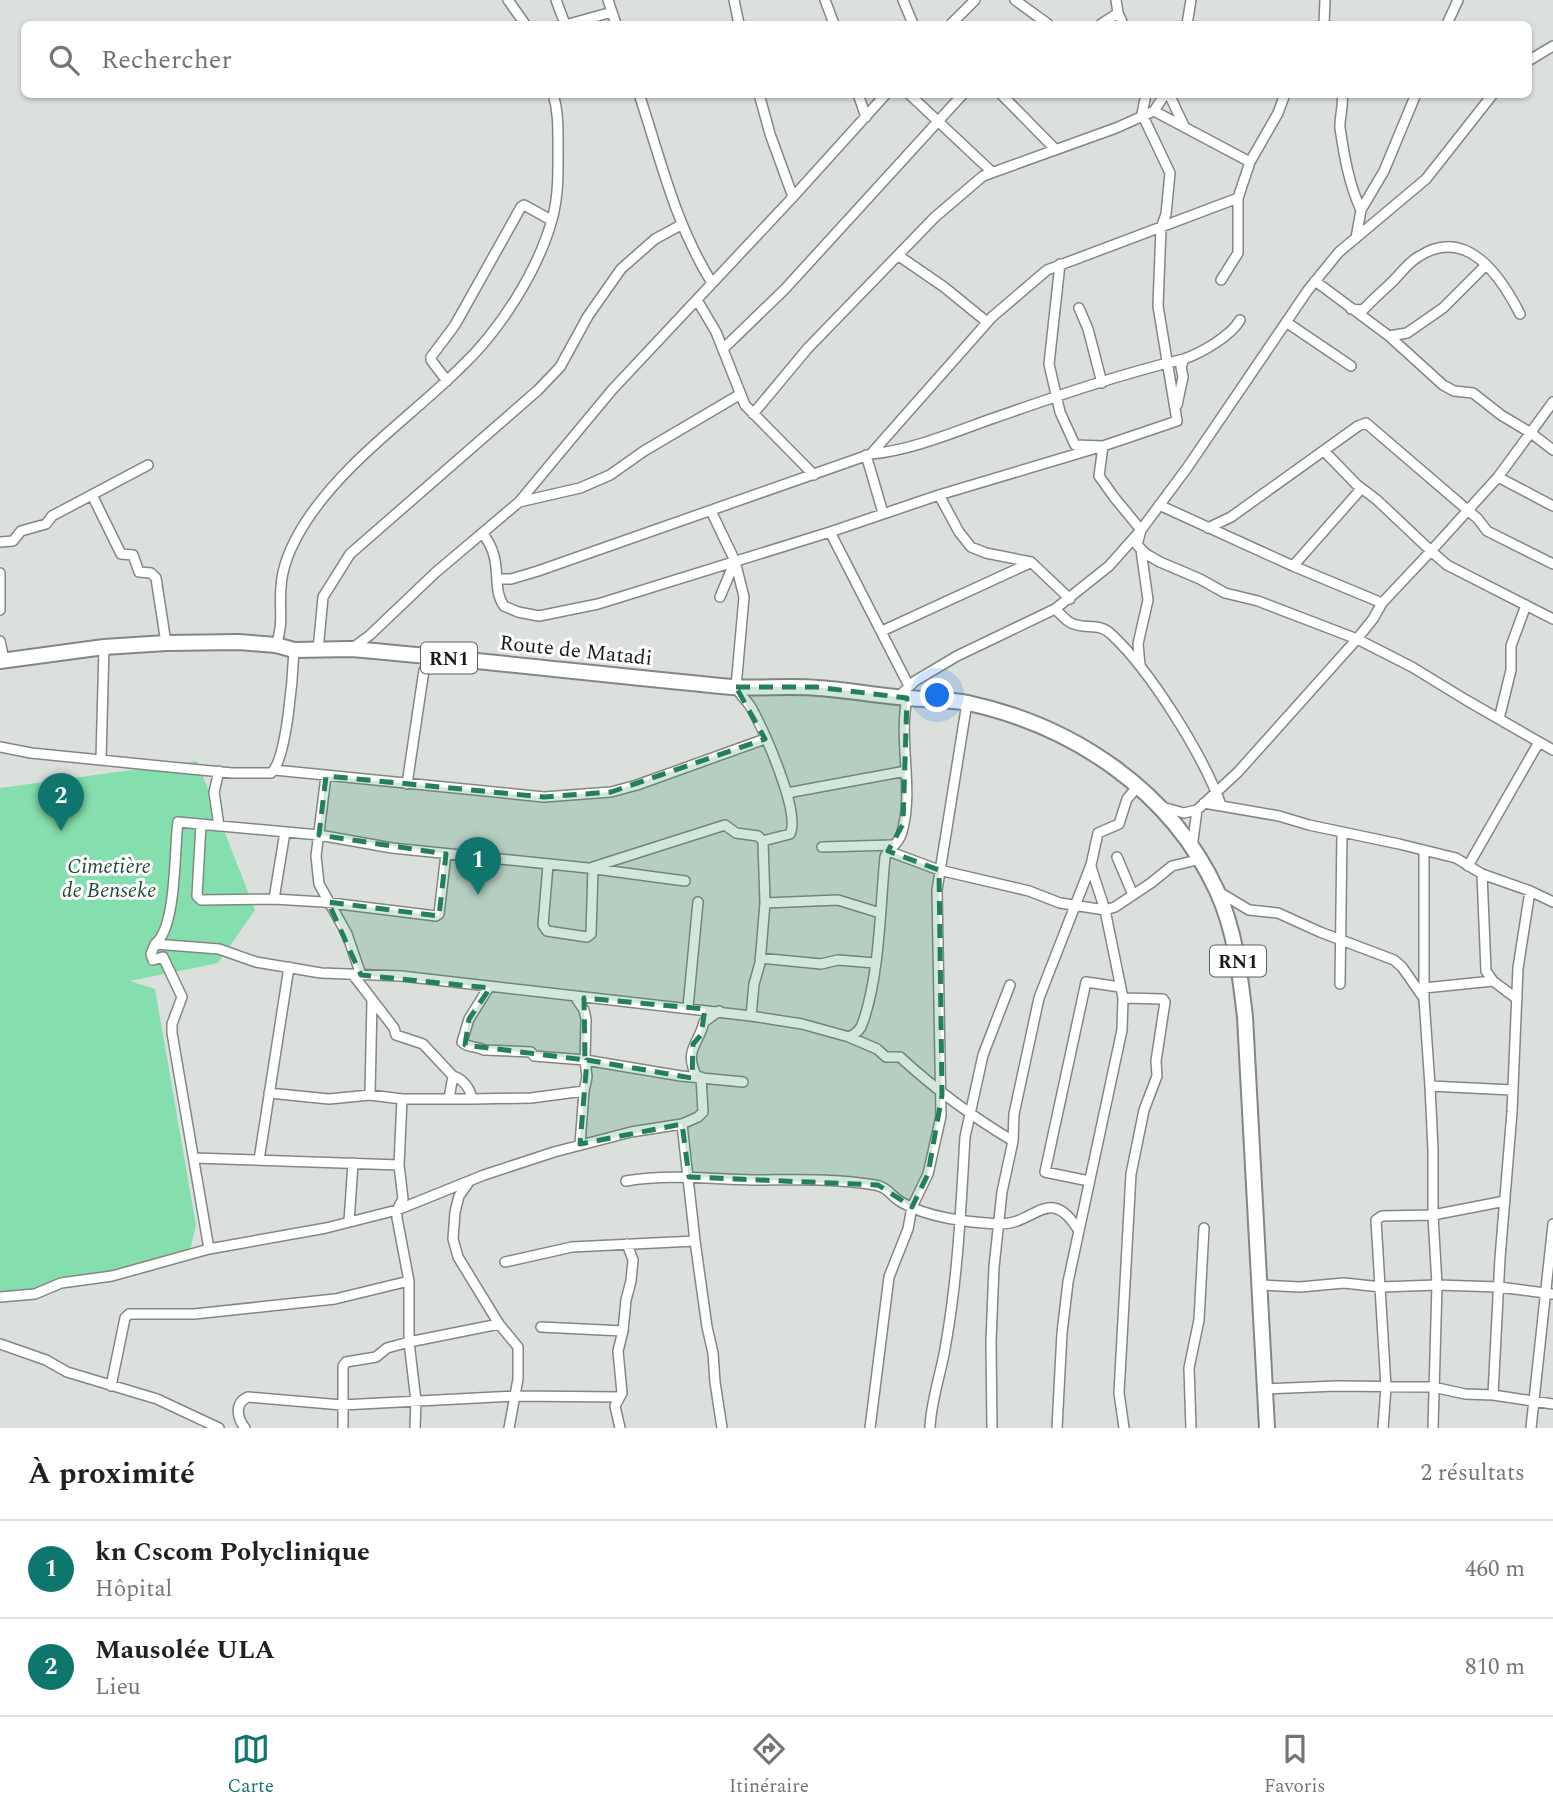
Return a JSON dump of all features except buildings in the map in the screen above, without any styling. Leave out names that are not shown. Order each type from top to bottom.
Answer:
[{"type":"highway","name":"Route de Matadi","points":[[2,660],[104,647],[166,643],[276,645],[294,650],[351,649],[736,687],[816,687],[905,694]]},
{"type":"highway","name":"RN1","points":[[905,694],[967,703],[1031,721],[1089,749],[1112,764],[1158,805],[1197,853],[1217,892],[1231,930],[1238,961],[1245,1017],[1268,1428]]},
{"type":"street","points":[[508,0],[524,21]]},
{"type":"street","points":[[556,0],[566,21]]},
{"type":"street","points":[[608,0],[615,21]]},
{"type":"street","points":[[734,0],[738,21]]},
{"type":"street","points":[[825,0],[833,21]]},
{"type":"street","points":[[903,0],[912,21]]},
{"type":"street","points":[[954,21],[975,0]]},
{"type":"street","points":[[1015,0],[1044,21]]},
{"type":"street","points":[[1116,0],[1122,21]]},
{"type":"street","points":[[1188,21],[1191,0]]},
{"type":"street","points":[[1318,21],[1325,0]]},
{"type":"street","points":[[1448,21],[1458,0]]},
{"type":"street","points":[[578,21],[612,12]]},
{"type":"street","points":[[1106,21],[1118,13]]},
{"type":"street","points":[[1322,14],[1323,21]]},
{"type":"street","points":[[1029,21],[1035,15]]},
{"type":"street","points":[[1532,59],[1553,46]]},
{"type":"street","points":[[276,645],[282,629],[280,607],[283,570],[295,538],[304,524],[324,498],[378,440],[447,381],[482,345],[535,263],[551,220],[558,188],[558,118],[554,98]]},
{"type":"street","points":[[640,98],[681,225],[712,283]]},
{"type":"street","points":[[760,98],[793,197]]},
{"type":"street","points":[[859,98],[866,117]]},
{"type":"street","points":[[351,649],[519,502],[612,390],[883,98]]},
{"type":"street","points":[[913,98],[992,172]]},
{"type":"street","points":[[723,349],[785,289],[960,98]]},
{"type":"street","points":[[1006,98],[1055,149]]},
{"type":"street","points":[[483,534],[496,558],[499,595],[504,606],[539,616],[598,604],[1177,421],[1158,306],[1161,228],[1167,205],[1170,173],[1142,114],[1145,98]]},
{"type":"street","points":[[752,414],[807,348],[958,196],[992,172],[1115,128],[1154,111],[1164,98]]},
{"type":"street","points":[[1169,98],[1185,127]]},
{"type":"street","points":[[1221,280],[1238,253],[1238,198],[1250,162],[1284,98]]},
{"type":"street","points":[[1342,98],[1340,125],[1349,172],[1362,210]]},
{"type":"street","points":[[1356,237],[1362,210],[1384,171],[1414,98]]},
{"type":"street","points":[[905,694],[957,656],[1070,599],[1109,566],[1141,530],[1315,281],[1339,252],[1426,179],[1490,98]]},
{"type":"street","points":[[1154,111],[1250,162]]},
{"type":"street","points":[[869,455],[987,322],[1048,270],[1238,198]]},
{"type":"street","points":[[447,381],[431,360],[432,357],[455,325],[521,207],[524,205],[551,220]]},
{"type":"street","points":[[318,650],[323,597],[349,554],[538,390],[560,367],[588,316],[621,270],[655,239],[681,225]]},
{"type":"street","points":[[1349,308],[1363,310],[1412,261],[1431,251],[1461,247],[1476,255],[1502,282],[1520,314]]},
{"type":"street","points":[[900,256],[987,322]]},
{"type":"street","points":[[1060,264],[1049,364],[1060,412],[1075,445],[1103,446]]},
{"type":"street","points":[[1389,336],[1407,333],[1443,308],[1486,265]]},
{"type":"street","points":[[1048,270],[1059,280]]},
{"type":"street","points":[[1315,281],[1389,336],[1443,385],[1454,391],[1473,393],[1553,450]]},
{"type":"street","points":[[697,300],[716,332],[739,395],[752,414],[814,475]]},
{"type":"street","points":[[1079,308],[1088,329],[1102,383]]},
{"type":"street","points":[[498,579],[523,576],[869,455],[931,440],[1058,396],[1185,359],[1229,334],[1240,320]]},
{"type":"street","points":[[1286,322],[1351,366]]},
{"type":"street","points":[[1176,413],[1183,377],[1181,367],[1185,359]]},
{"type":"street","points":[[519,502],[580,488],[610,475],[644,451],[739,395]]},
{"type":"street","points":[[822,847],[890,848],[939,870],[1007,885],[1075,906],[1105,910],[1115,907],[1172,866],[1197,853],[1201,806],[1238,772],[1357,639],[1382,603],[1498,477],[1553,402]]},
{"type":"street","points":[[1208,528],[1231,517],[1358,426],[1369,424],[1468,510],[1487,531],[1553,564]]},
{"type":"street","points":[[1103,446],[1099,475],[1141,530]]},
{"type":"street","points":[[1324,451],[1361,489],[1377,500],[1447,565],[1553,619]]},
{"type":"street","points":[[869,455],[883,513]]},
{"type":"street","points":[[0,542],[13,541],[21,531],[46,524],[52,516],[148,465]]},
{"type":"street","points":[[1498,477],[1553,506]]},
{"type":"street","points":[[1293,566],[1361,489]]},
{"type":"street","points":[[92,495],[121,554],[133,555],[139,572],[151,573],[156,578],[166,643]]},
{"type":"street","points":[[939,495],[959,532],[971,547],[986,553],[1031,562],[1070,599]]},
{"type":"street","points":[[1159,505],[1382,603]]},
{"type":"street","points":[[711,511],[735,561],[744,605],[736,687],[741,698],[752,709],[765,739],[787,793],[793,824],[792,831],[787,835],[763,841]]},
{"type":"street","points":[[1141,530],[1137,545],[1160,562],[1225,593],[1258,601],[1357,639],[1412,667],[1553,750]]},
{"type":"street","points":[[830,532],[882,631],[905,694],[906,771],[903,824],[900,838],[890,848],[875,963],[863,1022],[856,1033],[849,1037]]},
{"type":"street","points":[[1140,667],[1138,644],[1148,600],[1142,550]]},
{"type":"street","points":[[720,597],[735,561]]},
{"type":"street","points":[[882,631],[1031,562]]},
{"type":"street","points":[[0,573],[0,610]]},
{"type":"street","points":[[1499,719],[1511,670],[1511,646],[1526,605]]},
{"type":"street","points":[[1055,608],[1073,624],[1103,628],[1140,667],[1202,762],[1221,805]]},
{"type":"street","points":[[0,641],[2,660]]},
{"type":"street","points":[[101,759],[104,647]]},
{"type":"street","points":[[275,771],[287,726],[294,650]]},
{"type":"street","points":[[407,784],[424,670]]},
{"type":"street","points":[[870,1428],[889,1277],[908,1229],[912,1207],[928,1174],[941,1116],[937,890],[967,703]]},
{"type":"street","points":[[0,747],[219,772],[265,774],[275,771],[544,797],[611,792],[765,739]]},
{"type":"street","points":[[1468,866],[1539,742]]},
{"type":"street","points":[[787,793],[906,771]]},
{"type":"street","points":[[219,772],[214,792],[219,826]]},
{"type":"street","points":[[326,776],[316,856],[318,876],[320,887],[346,934],[358,975],[396,1035],[423,1044],[453,1076],[467,1086],[472,1099]]},
{"type":"street","points":[[992,1428],[991,1311],[998,1224],[1013,1141],[1014,1114],[1039,998],[1091,865],[1099,831],[1119,824],[1126,799],[1138,786]]},
{"type":"street","points":[[1158,805],[1184,813],[1201,806],[1221,805],[1424,850],[1456,858],[1482,874],[1553,902]]},
{"type":"street","points":[[209,1250],[172,1029],[182,997],[163,957],[153,960],[151,954],[166,930],[174,879],[178,822],[319,835],[446,854],[685,881]]},
{"type":"street","points":[[201,824],[197,896],[201,900],[274,899],[328,902],[438,915],[446,854]]},
{"type":"street","points":[[590,869],[725,825],[736,833],[758,836],[763,841],[765,903],[751,1016]]},
{"type":"street","points":[[274,899],[285,832]]},
{"type":"street","points":[[1340,984],[1342,833]]},
{"type":"street","points":[[1424,850],[1423,993],[1430,1086],[1437,1285],[1433,1428]]},
{"type":"street","points":[[1116,857],[1133,895]]},
{"type":"street","points":[[548,865],[542,925],[547,931],[587,937],[591,934],[590,869]]},
{"type":"street","points":[[1057,1428],[1065,1304],[1122,1030],[1123,998],[1105,910],[1091,865]]},
{"type":"street","points":[[1482,874],[1485,965],[1493,981],[1517,999]]},
{"type":"street","points":[[1493,1395],[1517,999],[1521,945],[1530,891]]},
{"type":"street","points":[[1217,892],[1249,910],[1278,913],[1398,962],[1423,993]]},
{"type":"street","points":[[765,903],[838,900],[880,913]]},
{"type":"street","points":[[688,1007],[698,902]]},
{"type":"street","points":[[155,944],[219,949],[248,960],[289,967],[358,975],[401,976],[576,998],[688,1007],[802,1024],[849,1037],[877,1049],[886,1057],[900,1057],[942,1095],[1013,1141]]},
{"type":"street","points":[[760,958],[821,964],[838,960],[875,963]]},
{"type":"street","points":[[259,1160],[289,967]]},
{"type":"street","points":[[1423,993],[1493,981]]},
{"type":"street","points":[[1089,1181],[1045,1172],[1086,982],[1120,987]]},
{"type":"street","points":[[930,1428],[931,1411],[946,1345],[961,1220],[965,1137],[983,1055],[1010,985]]},
{"type":"street","points":[[489,988],[469,1019],[463,1044],[478,1046],[484,1050],[531,1052],[534,1056],[585,1060],[743,1082]]},
{"type":"street","points":[[576,998],[586,1013],[587,1077],[580,1144]]},
{"type":"street","points":[[1123,998],[1161,999],[1165,1002],[1157,1076],[1144,1110],[1131,1174],[1119,1393],[1124,1428]]},
{"type":"street","points":[[370,1096],[372,1000]]},
{"type":"street","points":[[0,1297],[35,1294],[61,1283],[112,1276],[209,1250],[397,1210],[470,1181],[580,1144],[682,1124],[703,1112],[699,1077],[692,1060],[693,1044],[701,1034],[704,1022],[719,1012]]},
{"type":"street","points":[[449,1098],[453,1076]]},
{"type":"street","points":[[1430,1086],[1512,1090]]},
{"type":"street","points":[[269,1093],[329,1099],[370,1096],[472,1099],[531,1098],[584,1091]]},
{"type":"street","points":[[402,1099],[399,1165],[403,1199],[397,1210],[409,1281],[409,1342],[416,1401],[415,1428]]},
{"type":"street","points":[[682,1124],[695,1241],[722,1428]]},
{"type":"street","points":[[194,1158],[399,1165]]},
{"type":"street","points":[[349,1222],[353,1163]]},
{"type":"street","points":[[626,1181],[689,1177],[837,1181],[878,1185],[890,1191],[898,1201],[912,1207],[941,1217],[961,1220],[1016,1224],[1047,1206],[1066,1213],[1079,1231]]},
{"type":"street","points":[[470,1181],[459,1196],[455,1212],[455,1249],[499,1324],[518,1347],[516,1396],[509,1428]]},
{"type":"street","points":[[1383,1428],[1387,1387],[1376,1220],[1382,1216],[1433,1215],[1505,1202]]},
{"type":"street","points":[[1531,1428],[1549,1293],[1553,1224]]},
{"type":"street","points":[[1191,1428],[1189,1368],[1199,1320],[1204,1228]]},
{"type":"street","points":[[505,1262],[572,1247],[695,1241]]},
{"type":"street","points":[[620,1428],[615,1406],[622,1386],[618,1351],[633,1260],[627,1244]]},
{"type":"street","points":[[111,1386],[125,1318],[129,1314],[194,1314],[335,1299],[409,1281]]},
{"type":"street","points":[[1261,1285],[1437,1285],[1499,1287],[1549,1293]]},
{"type":"street","points":[[343,1428],[344,1364],[376,1357],[387,1348],[409,1342],[499,1324]]},
{"type":"street","points":[[541,1327],[623,1331]]},
{"type":"street","points":[[0,1344],[46,1360],[67,1372],[157,1399],[219,1428]]},
{"type":"street","points":[[1265,1389],[1335,1386],[1433,1387],[1465,1394],[1493,1395],[1553,1405]]},
{"type":"street","points":[[245,1428],[239,1418],[238,1409],[241,1401],[248,1397],[342,1405],[516,1396],[619,1397]]},
{"type":"highlighted area","points":[[736,687],[816,687],[907,698],[903,824],[888,851],[939,870],[942,1095],[928,1174],[912,1207],[878,1185],[689,1177],[682,1124],[580,1144],[587,1060],[692,1078],[693,1044],[701,1035],[705,1009],[584,998],[585,1060],[465,1045],[469,1019],[490,988],[361,975],[328,902],[439,916],[446,854],[319,835],[326,776],[544,797],[611,792],[765,739]]},
{"type":"green space","name":"Cimetière de Benseke","points":[[197,761],[255,910],[218,963],[130,981],[155,989],[196,1225],[190,1250],[0,1303],[0,788]]},
{"type":"place","name":"Mausolée ULA","points":[[61,831]]},
{"type":"place","name":"kn Cscom Polyclinique","points":[[478,895]]}]
